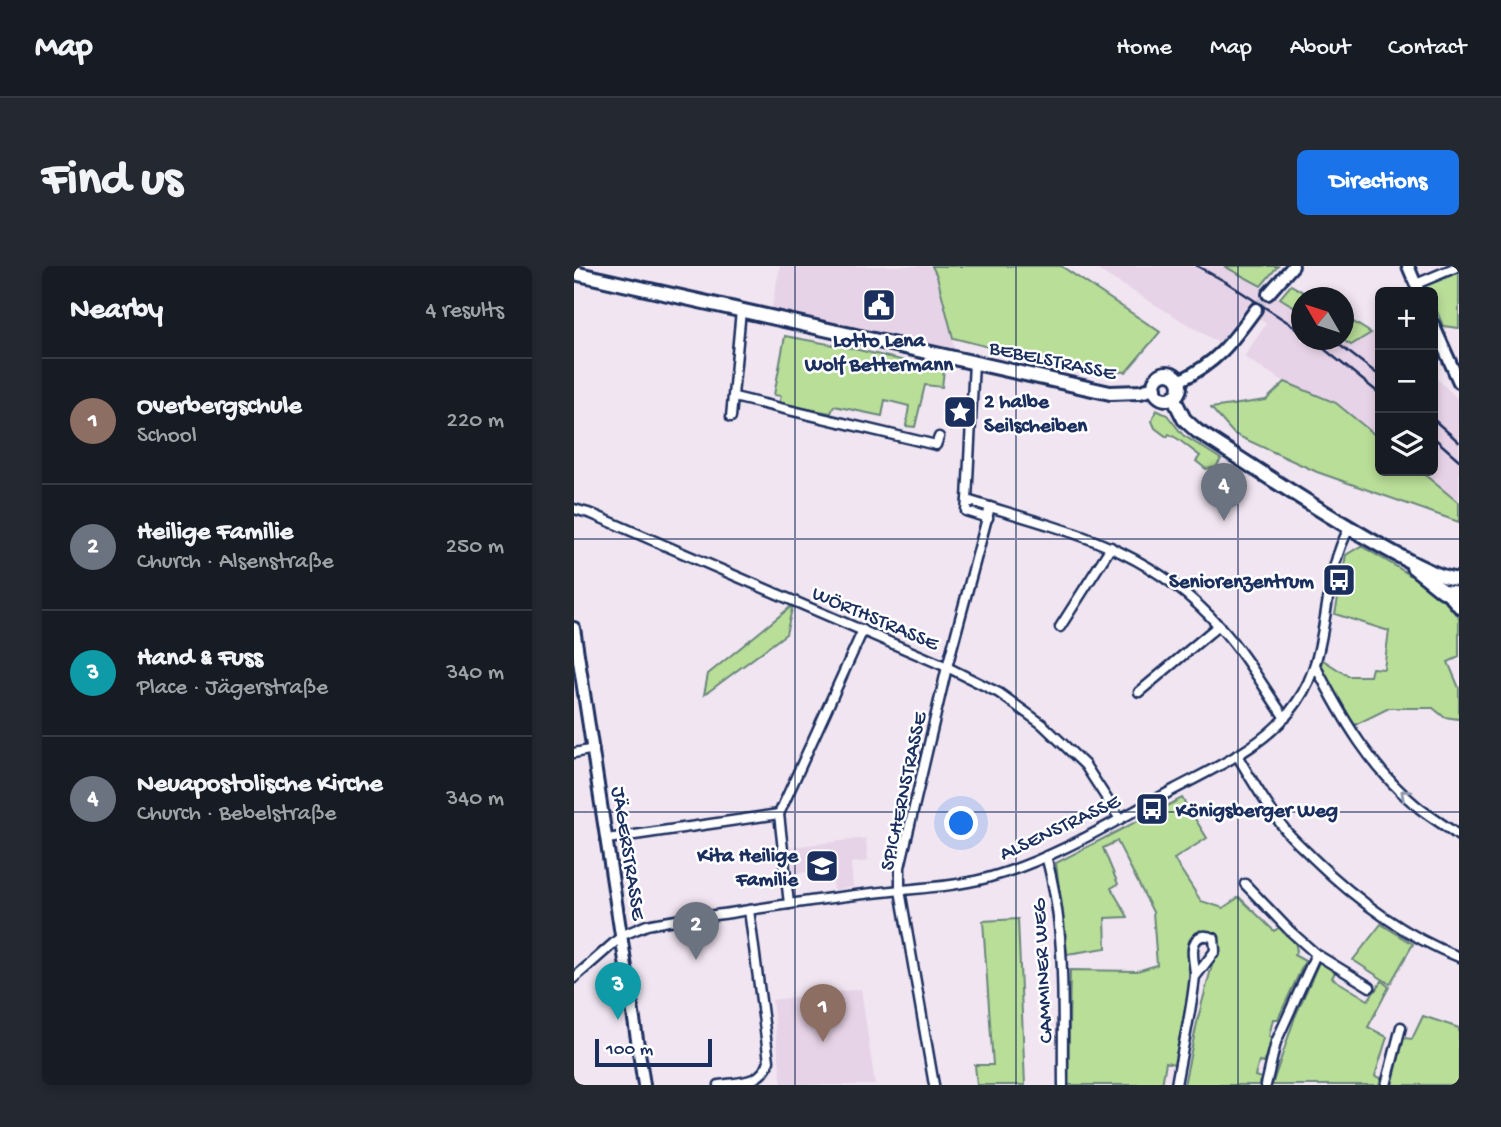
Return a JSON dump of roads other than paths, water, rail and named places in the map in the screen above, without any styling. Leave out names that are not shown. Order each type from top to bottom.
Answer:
[{"type":"main road","name":"BEBELSTRASSE","points":[[574,273],[1110,393],[1140,392],[1155,388]]},
{"type":"main road","points":[[1170,373],[1179,381],[1179,392],[1173,397],[1161,397],[1155,388],[1156,379],[1162,374],[1170,373]]},
{"type":"main road","points":[[1173,397],[1184,419],[1197,432],[1408,562],[1441,577],[1459,579]]},
{"type":"main road","points":[[1408,562],[1427,579],[1456,596]]},
{"type":"main road","points":[[1441,577],[1456,596]]},
{"type":"street","points":[[1268,294],[1293,266]]},
{"type":"street","points":[[1408,266],[1418,287]]},
{"type":"street","points":[[1420,287],[1459,266]]},
{"type":"street","points":[[1179,381],[1217,358],[1256,309]]},
{"type":"street","points":[[732,417],[741,310]]},
{"type":"street","points":[[1438,335],[1459,382]]},
{"type":"street","points":[[974,362],[965,511],[988,518]]},
{"type":"street","points":[[734,397],[936,445],[939,437]]},
{"type":"street","points":[[967,499],[1090,538],[1138,560],[1163,577],[1219,625],[1285,718]]},
{"type":"street","name":"SPICHERNSTRASSE","points":[[934,1085],[900,890],[900,867],[947,667],[990,507]]},
{"type":"street","name":"WÖRTHSTRASSE","points":[[574,509],[592,514],[863,630],[999,693],[1042,724],[1085,765],[1119,819]]},
{"type":"street","name":"ALSENSTRASSE","points":[[623,935],[655,923],[980,879],[1046,856],[1237,755],[1262,739],[1285,718],[1303,693],[1315,665],[1338,552],[1350,527]]},
{"type":"street","points":[[1060,627],[1111,547]]},
{"type":"street","points":[[1139,692],[1219,625]]},
{"type":"street","name":"JÄGERSTRASSE","points":[[574,628],[644,1085]]},
{"type":"street","points":[[789,904],[779,814],[863,630]]},
{"type":"street","points":[[1315,665],[1348,726],[1379,769],[1419,808],[1459,836]]},
{"type":"street","points":[[574,753],[594,749]]},
{"type":"street","points":[[1237,755],[1287,832],[1337,882],[1381,916],[1431,946],[1459,957]]},
{"type":"street","points":[[607,839],[779,814]]},
{"type":"street","name":"CAMMINER WEG","points":[[1046,856],[1058,909],[1062,962],[1063,1085]]},
{"type":"street","points":[[1245,884],[1315,954],[1370,987]]},
{"type":"street","points":[[719,1085],[752,1081],[766,1070],[769,1061],[749,910]]},
{"type":"street","points":[[574,978],[623,935]]},
{"type":"street","points":[[1176,1085],[1195,977],[1193,949],[1195,940],[1207,935],[1214,938],[1215,951],[1195,977]]},
{"type":"street","points":[[1266,1085],[1276,1042],[1315,954]]},
{"type":"street","points":[[1386,1085],[1401,1027]]},
{"type":"tunnel","points":[[1256,309],[1268,294]]},
{"type":"railway","points":[[1197,266],[1291,324]]},
{"type":"railway","points":[[1325,350],[1375,390]]},
{"type":"railway","points":[[1346,350],[1375,372]]},
{"type":"railway","points":[[1438,423],[1459,442]]},
{"type":"railway","points":[[1438,441],[1459,460]]},
{"type":"place","name":"Lotto Lena Wolf Bettermann","points":[[879,305]]},
{"type":"place","name":"2 halbe Seilscheiben","points":[[960,412]]},
{"type":"place","name":"Neuapostolische Kirche","points":[[1224,521]]},
{"type":"place","name":"Seniorenzentrum","points":[[1339,580]]},
{"type":"place","name":"Königsberger Weg","points":[[1152,809]]},
{"type":"place","name":"Kita Heilige Familie","points":[[822,866]]},
{"type":"place","name":"Heilige Familie","points":[[696,960]]},
{"type":"place","name":"Hand & Fuss","points":[[618,1020]]},
{"type":"place","name":"Overbergschule","points":[[823,1042]]}]
